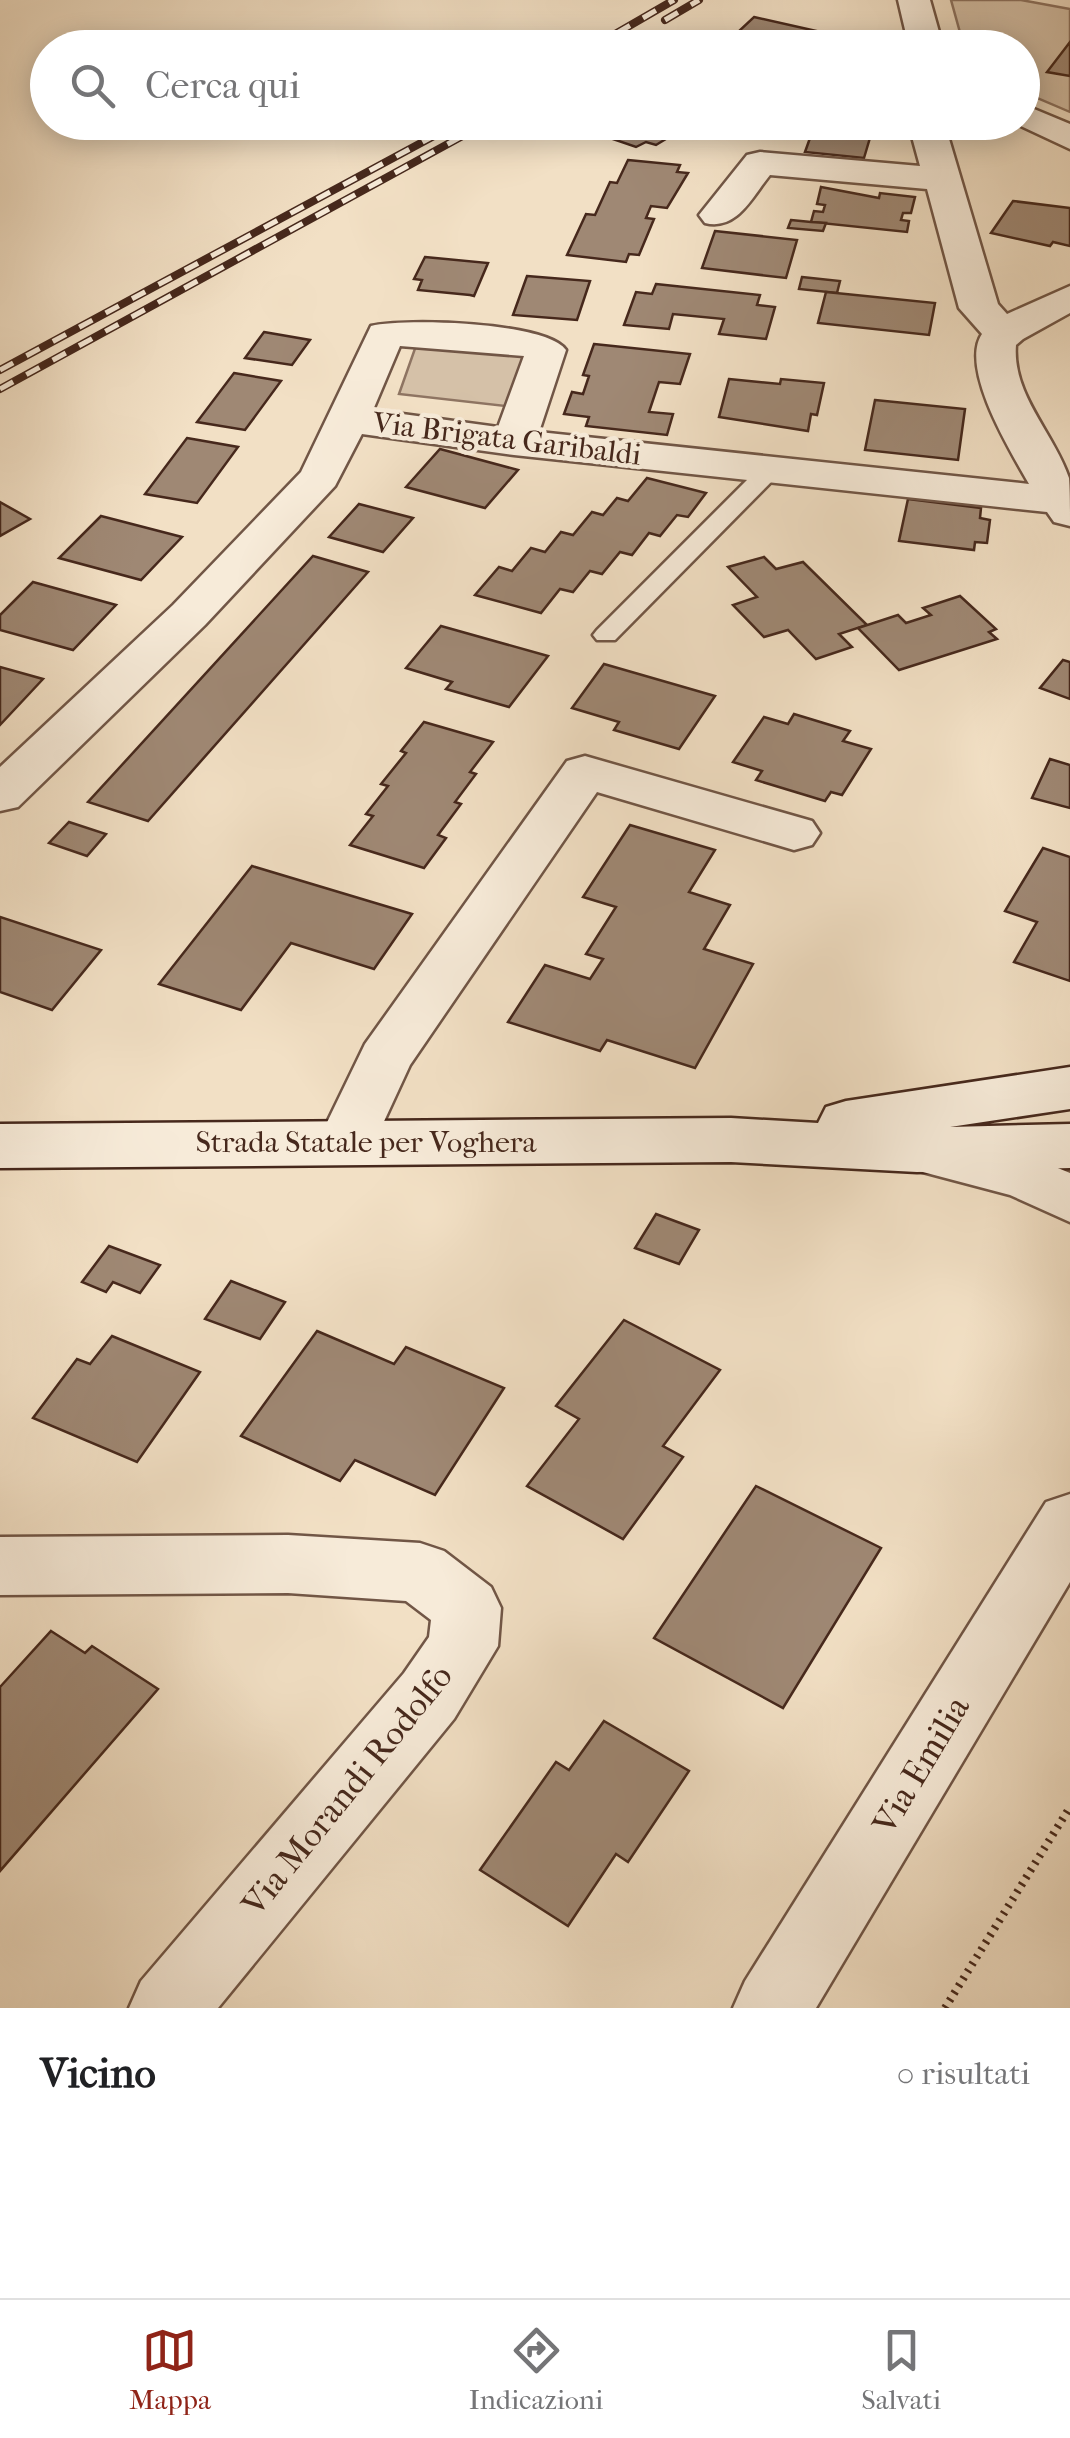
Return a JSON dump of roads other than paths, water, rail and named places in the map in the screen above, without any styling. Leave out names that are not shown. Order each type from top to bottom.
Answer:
[{"type":"street","points":[[914,0],[922,30]]},
{"type":"street","points":[[1040,123],[1070,138]]},
{"type":"street","points":[[930,140],[979,308],[1004,334]]},
{"type":"street","points":[[718,215],[764,150],[940,179]]},
{"type":"street","points":[[1065,506],[1012,413],[994,357],[996,344],[1004,334],[1070,298]]},
{"type":"street","points":[[348,419],[385,335],[408,333],[533,345],[546,350],[514,442]]},
{"type":"street","name":"Via Brigata Garibaldi","points":[[8,779],[190,616],[320,478],[348,419],[1065,506]]},
{"type":"street","points":[[348,1141],[385,1058],[585,772],[794,832]]},
{"type":"street","name":"Strada Statale per Voghera","points":[[731,1140],[1070,1088]]},
{"type":"street","name":"Strada Statale per Voghera","points":[[0,1146],[731,1140],[917,1150],[1070,1146]]},
{"type":"street","points":[[917,1150],[1026,1177],[1070,1199]]},
{"type":"street","name":"Via Emilia","points":[[772,2008],[1070,1522]]},
{"type":"street","name":"Via Morandi Rodolfo","points":[[0,1566],[288,1564],[420,1572],[467,1608],[464,1646],[430,1696],[168,2008]]},
{"type":"lane","points":[[606,634],[771,469]]},
{"type":"railway","points":[[622,30],[674,0]]},
{"type":"railway","points":[[665,20],[699,0]]},
{"type":"railway","points":[[0,370],[426,140]]},
{"type":"railway","points":[[0,389],[455,140]]}]
